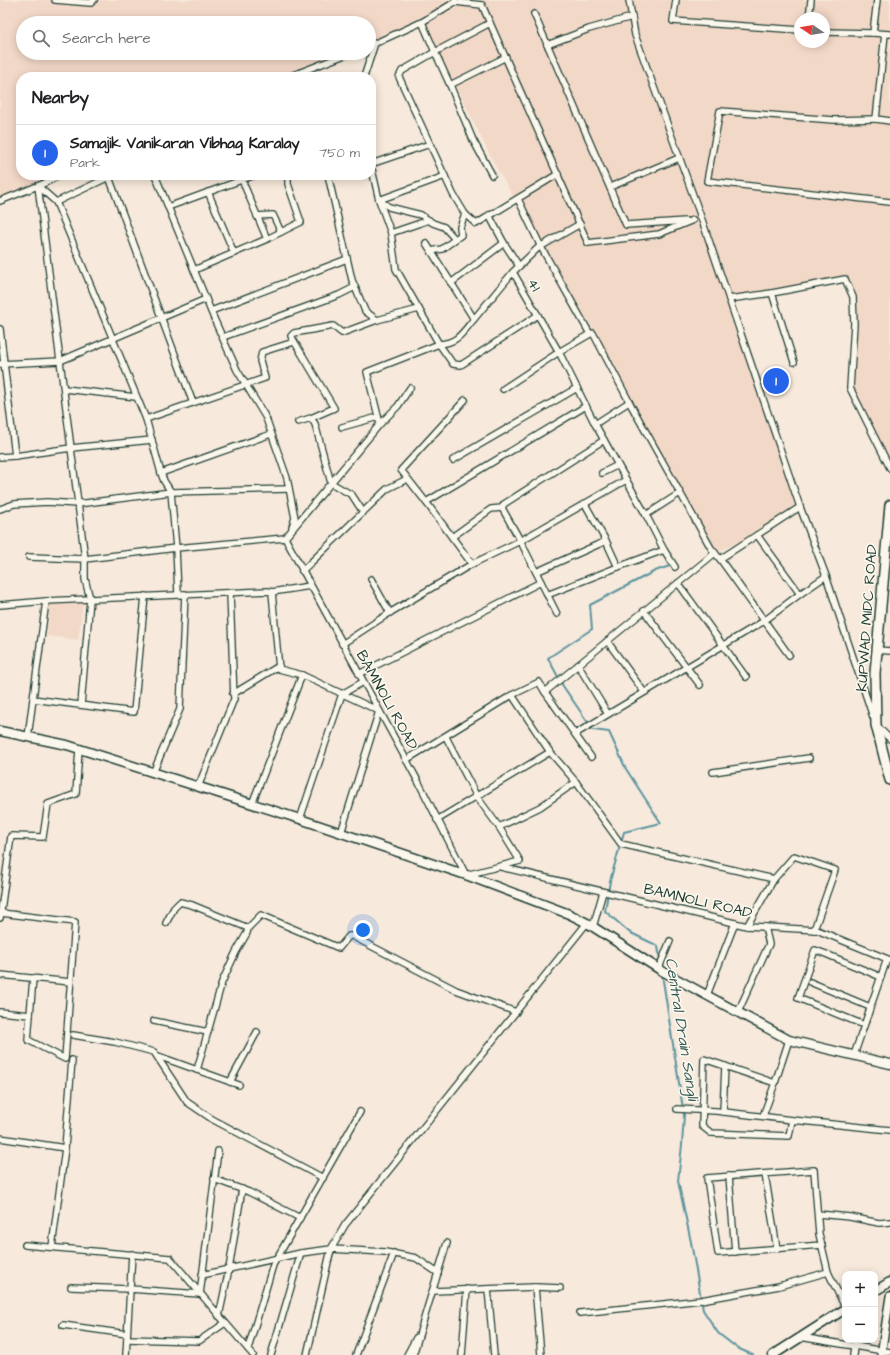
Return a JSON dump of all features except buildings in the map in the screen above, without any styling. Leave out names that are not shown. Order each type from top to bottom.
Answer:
[{"type":"main road","name":"KUPWAD MIDC ROAD","points":[[890,505],[886,599],[877,650],[875,673],[876,725],[890,780]]},
{"type":"main road","points":[[0,732],[67,745],[300,819],[466,875],[569,914],[590,925],[659,968],[789,1040],[890,1064]]},
{"type":"main road","points":[[878,1289],[890,1282]]},
{"type":"main road","points":[[773,1355],[842,1310]]},
{"type":"street","points":[[55,0],[91,3],[94,0]]},
{"type":"street","points":[[629,0],[635,35],[702,220],[800,507],[826,576],[876,725],[890,739]]},
{"type":"street","points":[[676,0],[673,21],[794,30]]},
{"type":"street","points":[[810,12],[811,0]]},
{"type":"street","points":[[873,33],[877,0]]},
{"type":"street","points":[[376,44],[422,22],[455,1],[482,5],[588,243],[659,234],[693,220]]},
{"type":"street","points":[[534,14],[626,225],[702,220]]},
{"type":"street","points":[[547,45],[589,29],[632,17]]},
{"type":"street","points":[[422,22],[474,140],[492,175]]},
{"type":"street","points":[[490,23],[434,52],[402,71],[399,77],[453,194],[464,214],[476,224],[558,174]]},
{"type":"street","points":[[830,32],[887,34],[876,119]]},
{"type":"street","points":[[450,84],[506,57]]},
{"type":"street","points":[[301,72],[332,60]]},
{"type":"street","points":[[366,72],[370,60]]},
{"type":"street","points":[[890,121],[876,119],[834,120],[720,111],[707,182],[890,202]]},
{"type":"street","points":[[376,162],[430,144]]},
{"type":"street","points":[[610,187],[679,158]]},
{"type":"street","points":[[379,200],[445,176]]},
{"type":"street","points":[[0,201],[50,180]]},
{"type":"street","points":[[56,202],[103,180]]},
{"type":"street","points":[[110,180],[193,403]]},
{"type":"street","points":[[157,180],[211,311],[238,370],[266,418],[287,478],[294,518],[292,530]]},
{"type":"street","points":[[168,207],[242,180],[267,239]]},
{"type":"street","points":[[194,270],[267,239],[301,222],[288,180]]},
{"type":"street","points":[[329,180],[355,287],[365,311],[377,320]]},
{"type":"street","points":[[375,180],[379,200],[391,233],[396,269],[439,344],[453,364],[461,365],[538,315]]},
{"type":"street","points":[[38,186],[56,202],[146,419],[164,482],[171,492],[178,594],[272,592],[310,586]]},
{"type":"street","points":[[38,186],[65,390],[85,558],[85,580],[90,599],[81,705]]},
{"type":"street","points":[[208,192],[234,253]]},
{"type":"street","points":[[518,199],[541,247],[590,334],[593,333],[711,548],[790,655]]},
{"type":"street","points":[[379,200],[389,207],[421,215],[444,227],[455,239]]},
{"type":"street","points":[[431,251],[442,249],[461,235],[460,227],[464,214]]},
{"type":"street","points":[[257,216],[273,215],[280,232]]},
{"type":"street","points":[[489,215],[504,243],[519,266]]},
{"type":"street","points":[[391,233],[429,220]]},
{"type":"street","name":"41","points":[[580,224],[541,247],[512,272],[559,352],[595,424],[664,550],[675,566]]},
{"type":"street","points":[[426,243],[474,319]]},
{"type":"street","points":[[451,283],[504,243]]},
{"type":"street","points":[[211,311],[347,259]]},
{"type":"street","points":[[380,424],[367,372],[439,344],[446,344],[459,338],[512,272]]},
{"type":"street","points":[[729,299],[772,293],[845,279],[853,297],[854,324],[850,388],[890,468]]},
{"type":"street","points":[[223,337],[339,295],[355,287]]},
{"type":"street","points":[[772,293],[794,362]]},
{"type":"street","points":[[2,364],[60,361],[206,299]]},
{"type":"street","points":[[298,422],[334,408],[294,342],[291,336],[294,333],[333,326],[342,333],[377,320],[419,309]]},
{"type":"street","points":[[0,329],[2,364],[15,456]]},
{"type":"street","points":[[503,389],[559,352],[590,334]]},
{"type":"street","points":[[146,419],[265,378],[260,361],[262,352],[294,342]]},
{"type":"street","points":[[29,557],[85,558],[285,538],[380,424],[398,406],[410,388]]},
{"type":"street","points":[[453,460],[577,388]]},
{"type":"street","points":[[65,390],[136,397]]},
{"type":"street","points":[[465,400],[400,470],[472,564]]},
{"type":"street","points":[[595,424],[630,402]]},
{"type":"street","points":[[426,502],[586,406]]},
{"type":"street","points":[[342,427],[378,417]]},
{"type":"street","points":[[311,418],[331,483],[352,495],[363,512]]},
{"type":"street","points":[[161,473],[271,434]]},
{"type":"street","points":[[0,456],[15,456],[71,448],[152,440]]},
{"type":"street","points":[[502,508],[504,504],[604,440]]},
{"type":"street","points":[[602,473],[618,465]]},
{"type":"street","points":[[302,571],[388,489],[407,479]]},
{"type":"street","points":[[342,644],[390,613],[472,564],[520,541],[626,480]]},
{"type":"street","points":[[0,509],[14,504],[47,502],[78,504],[171,492],[289,489]]},
{"type":"street","points":[[646,515],[680,493]]},
{"type":"street","points":[[585,504],[606,541],[618,567]]},
{"type":"street","points":[[720,559],[800,507]]},
{"type":"street","points":[[452,537],[490,509],[502,508]]},
{"type":"street","points":[[502,508],[536,572],[556,614]]},
{"type":"street","points":[[757,535],[800,594]]},
{"type":"street","name":"BAMNOLI ROAD","points":[[285,538],[406,760],[466,875]]},
{"type":"street","points":[[536,572],[606,541]]},
{"type":"street","points":[[547,595],[664,550]]},
{"type":"street","points":[[545,692],[715,553]]},
{"type":"street","points":[[575,734],[764,621],[826,576]]},
{"type":"street","points":[[371,580],[390,613]]},
{"type":"street","points":[[359,674],[541,582]]},
{"type":"street","points":[[678,583],[746,677]]},
{"type":"street","points":[[272,592],[279,669],[302,675],[379,711],[341,833]]},
{"type":"street","points":[[198,787],[234,699],[230,593]]},
{"type":"street","points":[[0,605],[46,601],[185,594]]},
{"type":"street","points":[[153,773],[180,709],[185,594]]},
{"type":"street","points":[[33,699],[134,712],[145,596]]},
{"type":"street","points":[[28,737],[46,601]]},
{"type":"street","points":[[644,611],[700,685]]},
{"type":"street","points":[[607,641],[644,692]]},
{"type":"street","points":[[877,650],[890,652]]},
{"type":"street","points":[[578,665],[608,714]]},
{"type":"street","points":[[233,694],[279,666]]},
{"type":"street","points":[[252,804],[302,675]]},
{"type":"street","points":[[300,819],[342,694],[363,682]]},
{"type":"street","points":[[406,760],[446,737],[512,695],[539,682],[592,757]]},
{"type":"street","points":[[512,695],[550,752],[576,782],[621,844],[774,879]]},
{"type":"street","points":[[446,737],[477,797],[499,827],[520,862],[466,875]]},
{"type":"street","points":[[33,978],[28,1040],[65,1059],[75,922],[0,915],[11,836],[43,837],[48,804],[76,794],[79,749]]},
{"type":"street","points":[[438,820],[550,752]]},
{"type":"street","points":[[713,772],[808,758]]},
{"type":"street","points":[[499,827],[540,807],[576,782]]},
{"type":"street","points":[[748,926],[774,879],[794,856],[835,870],[814,930]]},
{"type":"street","name":"BAMNOLI ROAD","points":[[499,867],[748,926],[814,930],[888,959]]},
{"type":"street","points":[[307,1355],[331,1249],[345,1225],[516,1012],[590,925],[603,892]]},
{"type":"street","points":[[166,923],[174,908],[180,902],[192,905],[248,928]]},
{"type":"street","points":[[197,1070],[222,982],[247,933],[248,928],[261,915],[338,948],[349,936],[352,936],[456,990],[516,1012]]},
{"type":"street","points":[[707,995],[735,923]]},
{"type":"street","points":[[738,1012],[769,944],[764,927]]},
{"type":"street","points":[[659,968],[670,941]]},
{"type":"street","points":[[864,1025],[798,998],[803,980],[815,950],[881,977]]},
{"type":"street","points":[[854,1056],[888,959]]},
{"type":"street","points":[[0,975],[71,982]]},
{"type":"street","points":[[810,982],[870,1007]]},
{"type":"street","points":[[0,1012],[30,1015]]},
{"type":"street","points":[[154,1021],[208,1032]]},
{"type":"street","points":[[230,1082],[257,1032]]},
{"type":"street","points":[[73,1035],[115,1042],[154,1052],[187,1102],[212,1119],[323,1178]]},
{"type":"street","points":[[763,1116],[789,1040]]},
{"type":"street","points":[[158,1056],[239,1085]]},
{"type":"street","points":[[775,1083],[704,1059],[702,1126],[711,1133],[789,1136],[792,1120]]},
{"type":"street","points":[[52,1248],[65,1148],[72,1060]]},
{"type":"street","points":[[723,1112],[726,1066]]},
{"type":"street","points":[[677,1109],[723,1112],[890,1130]]},
{"type":"street","points":[[248,1349],[273,1265],[360,1112]]},
{"type":"street","points":[[0,1138],[65,1148]]},
{"type":"street","points":[[200,1294],[218,1151]]},
{"type":"street","points":[[822,1245],[718,1254],[707,1178],[814,1170],[822,1245],[828,1272],[845,1307]]},
{"type":"street","points":[[765,1174],[776,1249]]},
{"type":"street","points":[[729,1176],[735,1252]]},
{"type":"street","points":[[214,1179],[242,1189],[277,1205],[300,1218]]},
{"type":"street","points":[[219,1316],[229,1268],[242,1189]]},
{"type":"street","points":[[818,1214],[850,1217],[879,1223],[890,1222]]},
{"type":"street","points":[[413,1355],[447,1243]]},
{"type":"street","points":[[25,1245],[170,1258],[253,1355]]},
{"type":"street","points":[[202,1275],[301,1253],[331,1249],[394,1254],[416,1258],[438,1273]]},
{"type":"street","points":[[271,1355],[301,1253]]},
{"type":"street","points":[[126,1355],[132,1254]]},
{"type":"street","points":[[356,1355],[394,1254]]},
{"type":"street","points":[[580,1313],[701,1300],[779,1286],[828,1272]]},
{"type":"street","points":[[71,1287],[200,1294]]},
{"type":"street","points":[[433,1291],[535,1287],[560,1288]]},
{"type":"street","points":[[535,1287],[541,1355]]},
{"type":"street","points":[[488,1289],[494,1355]]},
{"type":"street","points":[[462,1355],[466,1290]]},
{"type":"street","points":[[882,1353],[888,1324],[890,1296]]},
{"type":"street","points":[[63,1325],[127,1337],[199,1341],[225,1323]]},
{"type":"street","points":[[407,1355],[422,1326]]},
{"type":"street","points":[[800,1337],[855,1346],[882,1353],[890,1352]]},
{"type":"street","points":[[853,1355],[856,1343]]},
{"type":"shaded area","points":[[0,0],[890,0],[890,469],[850,388],[854,324],[850,289],[845,279],[733,302],[800,507],[765,530],[715,553],[616,375],[595,333],[497,169],[422,19],[376,38],[376,16],[16,16],[16,60],[323,60],[293,72],[16,72],[16,180],[41,180],[0,198]]},
{"type":"shaded area","points":[[83,602],[78,640],[47,636],[50,603]]},
{"type":"waterway","name":"Central Drain Sangli","points":[[660,960],[658,946],[629,932],[605,911],[610,881],[624,832],[661,823],[626,769],[609,732],[593,730],[563,686],[548,658],[592,629],[590,605],[655,571],[670,566]]},
{"type":"waterway","name":"Central Drain Sangli","points":[[662,974],[684,1115],[678,1181],[703,1310],[718,1333],[737,1348],[753,1355]]},
{"type":"place","name":"Samajik Vanikaran Vibhag Karalay","points":[[776,381]]}]
